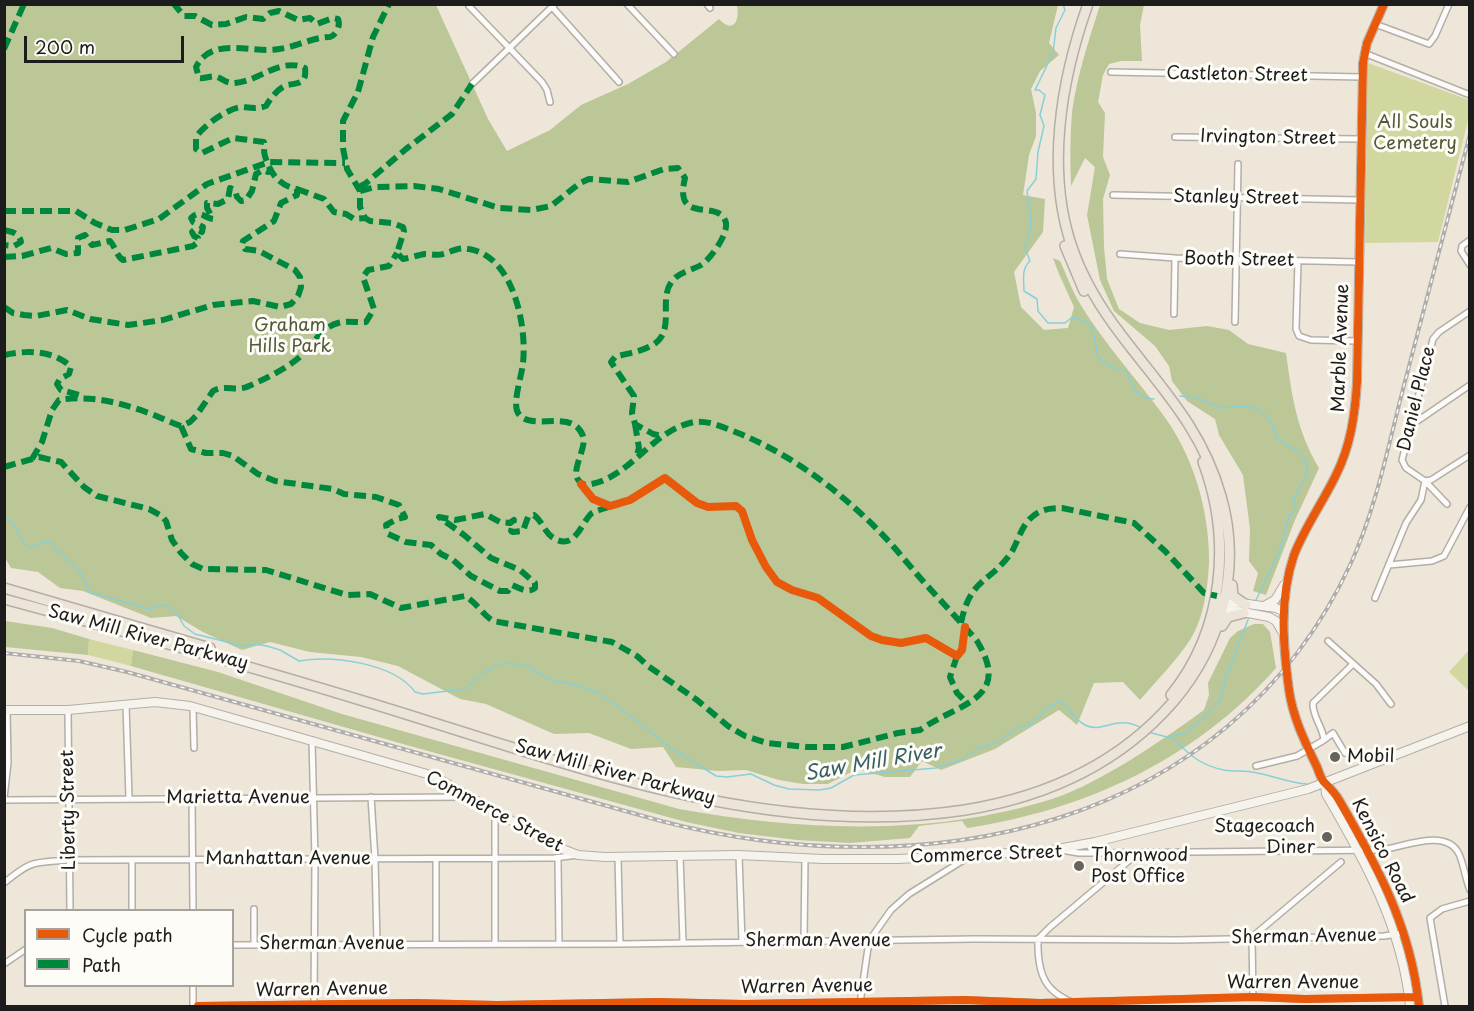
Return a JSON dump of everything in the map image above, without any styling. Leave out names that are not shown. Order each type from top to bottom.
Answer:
[{"type":"highway","name":"Saw Mill River Parkway","points":[[4,599],[225,659],[618,778],[704,798],[800,814],[898,817],[957,811],[1005,802],[1042,791],[1078,776],[1112,756],[1178,696],[1201,663],[1215,634],[1220,566],[1219,527],[1214,499],[1202,461],[1179,419],[1107,327],[1086,293],[1069,258],[1058,220],[1053,168],[1057,110],[1067,53],[1081,4]]},
{"type":"highway","name":"Saw Mill River Parkway","points":[[1088,4],[1073,55],[1062,112],[1059,171],[1066,228],[1079,265],[1097,300],[1196,433],[1215,478],[1227,524],[1229,566],[1219,604],[1186,673],[1148,723]]},
{"type":"highway","points":[[1201,663],[1209,658],[1225,620],[1245,609],[1232,592],[1235,550],[1233,534],[1227,524]]},
{"type":"highway","name":"Saw Mill River Parkway","points":[[4,588],[620,772],[696,790],[782,806],[840,811],[879,811],[918,809],[986,800],[1024,791],[1061,777],[1136,734]]},
{"type":"main road","name":"Marble Avenue","points":[[1325,783],[1292,706],[1283,611],[1288,579],[1299,543],[1336,475],[1347,447],[1355,408],[1362,77],[1364,53],[1384,4]]},
{"type":"main road","points":[[1259,611],[1275,600],[1288,579]]},
{"type":"main road","points":[[1219,604],[1259,611],[1276,608],[1283,611]]},
{"type":"main road","points":[[1259,611],[1274,619],[1284,634]]},
{"type":"main road","name":"Commerce Street","points":[[6,710],[68,710],[167,702],[193,707],[434,776],[557,847],[578,855],[618,857],[740,855],[898,859],[1060,849]]},
{"type":"main road","points":[[1060,849],[1088,844],[1325,783],[1470,726]]},
{"type":"main road","name":"Kensico Road","points":[[1325,783],[1333,790],[1388,891],[1413,997],[1419,1006]]},
{"type":"main road","name":"Kensico Road","points":[[1325,783],[1326,794],[1358,850],[1399,934]]},
{"type":"main road","name":"Kensico Road","points":[[1410,1006],[1413,997]]},
{"type":"street","points":[[627,4],[674,54]]},
{"type":"street","points":[[1375,24],[1429,44],[1449,4]]},
{"type":"street","points":[[469,6],[542,82],[550,102]]},
{"type":"street","points":[[472,84],[554,6],[619,82]]},
{"type":"street","points":[[1364,53],[1470,95]]},
{"type":"street","name":"Castleton Street","points":[[1111,72],[1362,77]]},
{"type":"street","name":"Irvington Street","points":[[1174,137],[1361,139]]},
{"type":"street","points":[[1235,322],[1238,164]]},
{"type":"street","name":"Stanley Street","points":[[1113,195],[1360,200]]},
{"type":"street","points":[[1470,240],[1462,246],[1461,250],[1470,266]]},
{"type":"street","name":"Booth Street","points":[[1120,254],[1175,258],[1359,262]]},
{"type":"street","points":[[1174,314],[1175,258]]},
{"type":"street","points":[[1298,261],[1296,329],[1299,336],[1311,340],[1357,341]]},
{"type":"street","name":"Daniel Place","points":[[1425,482],[1406,468],[1402,460],[1433,339],[1439,332],[1470,311]]},
{"type":"street","points":[[1413,424],[1470,385]]},
{"type":"street","points":[[1425,482],[1470,455]]},
{"type":"street","points":[[1425,482],[1447,504]]},
{"type":"street","points":[[1375,598],[1406,523],[1421,500],[1425,482]]},
{"type":"street","points":[[1389,565],[1432,561],[1444,556],[1470,507]]},
{"type":"street","points":[[1328,641],[1376,684],[1390,704]]},
{"type":"street","points":[[1324,740],[1312,707],[1313,703],[1353,664]]},
{"type":"street","points":[[126,705],[129,798]]},
{"type":"street","points":[[193,707],[194,748]]},
{"type":"street","points":[[4,799],[9,763],[6,710]]},
{"type":"street","name":"Liberty Street","points":[[68,710],[70,909]]},
{"type":"street","points":[[1256,766],[1297,756],[1334,733],[1345,753]]},
{"type":"street","points":[[312,740],[315,859],[314,1005]]},
{"type":"street","points":[[371,797],[377,944]]},
{"type":"street","name":"Marietta Avenue","points":[[4,799],[472,797]]},
{"type":"street","points":[[192,798],[193,909]]},
{"type":"street","points":[[495,811],[495,943]]},
{"type":"street","name":"Commerce Street","points":[[1060,849],[1079,853],[1367,850],[1388,849],[1412,842],[1446,842],[1453,846],[1459,854],[1470,890]]},
{"type":"street","name":"Commerce Street","points":[[1088,844],[1093,852],[1099,853]]},
{"type":"street","points":[[1083,1006],[1065,1001],[1044,980],[1039,968],[1038,939],[1138,853]]},
{"type":"street","name":"Manhattan Avenue","points":[[4,883],[20,870],[36,862],[69,860],[558,858],[578,855]]},
{"type":"street","points":[[680,855],[683,942]]},
{"type":"street","points":[[740,855],[742,942]]},
{"type":"street","points":[[860,1003],[869,940],[891,910],[909,894],[971,855]]},
{"type":"street","points":[[618,857],[620,944]]},
{"type":"street","points":[[558,858],[559,944]]},
{"type":"street","points":[[804,941],[805,858]]},
{"type":"street","points":[[436,859],[436,944]]},
{"type":"street","points":[[132,860],[132,909]]},
{"type":"street","points":[[1253,997],[1252,937],[1341,862]]},
{"type":"street","points":[[1445,1006],[1430,918],[1442,909],[1470,901]]},
{"type":"street","points":[[254,909],[254,945]]},
{"type":"street","name":"Sherman Avenue","points":[[234,945],[1178,940],[1399,934]]},
{"type":"street","points":[[4,964],[24,950]]},
{"type":"street","points":[[193,987],[195,1006]]},
{"type":"street","name":"Warren Avenue","points":[[195,1006],[416,1003],[566,1005],[658,1002],[743,1005],[965,1000],[1005,1003],[1253,997],[1305,999],[1413,997]]},
{"type":"street","points":[[1305,999],[1305,1006]]},
{"type":"green space","name":"Graham Hills Park","points":[[5,4],[436,5],[488,119],[507,151],[550,130],[581,105],[628,84],[666,62],[719,19],[728,25],[734,24],[737,6],[740,5],[1058,5],[1049,43],[1059,55],[1040,71],[1031,89],[1036,113],[1036,136],[1029,155],[1023,195],[1045,199],[1043,232],[1014,272],[1021,307],[1044,330],[1068,328],[1074,307],[1053,258],[1060,261],[1076,296],[1091,321],[1161,412],[1182,446],[1197,483],[1208,541],[1206,592],[1195,631],[1179,655],[1140,700],[1123,682],[1094,683],[1077,725],[1059,710],[995,749],[941,770],[922,761],[910,777],[885,777],[857,769],[828,784],[803,784],[779,780],[746,770],[718,771],[676,767],[663,747],[631,749],[589,733],[554,734],[486,704],[460,699],[398,666],[361,657],[310,652],[270,642],[242,650],[203,632],[176,616],[151,618],[83,591],[60,588],[38,572],[11,568],[5,558]]},
{"type":"green space","points":[[1100,5],[1144,5],[1140,25],[1142,61],[1121,61],[1109,64],[1103,75],[1098,102],[1105,113],[1103,157],[1110,175],[1103,199],[1107,279],[1119,309],[1140,323],[1169,330],[1207,326],[1229,330],[1248,344],[1286,353],[1300,426],[1319,468],[1295,520],[1266,595],[1253,591],[1258,573],[1249,561],[1250,529],[1243,475],[1219,435],[1215,419],[1187,401],[1172,381],[1169,366],[1155,346],[1114,311],[1100,280],[1087,215],[1095,167],[1085,158],[1071,186],[1070,158],[1074,98]]},
{"type":"green space","name":"All Souls Cemetery","points":[[1368,63],[1469,100],[1469,116],[1438,242],[1365,243]]},
{"type":"green space","points":[[5,621],[52,628],[89,639],[88,655],[5,647]]},
{"type":"green space","points":[[1254,624],[1263,624],[1270,632],[1276,668],[1245,700],[1211,729],[1174,754],[1136,775],[1096,793],[1011,820],[967,828],[962,821],[919,826],[910,838],[850,843],[739,833],[686,822],[131,666],[133,650],[218,672],[342,714],[679,809],[773,822],[868,826],[963,819],[1009,811],[1055,798],[1092,782],[1152,746],[1204,710],[1209,695],[1208,683],[1230,638],[1238,631]]},
{"type":"green space","points":[[89,639],[133,650],[131,666],[88,655]]},
{"type":"green space","points":[[1469,650],[1469,691],[1449,672]]},
{"type":"waterway","name":"Saw Mill River","points":[[1063,4],[1065,10],[1056,28],[1053,53],[1035,90],[1045,95],[1040,115],[1044,126],[1038,152],[1036,179],[1027,191],[1031,221],[1025,248],[1030,261],[1024,271],[1024,291],[1037,299],[1038,311],[1048,323],[1065,323],[1071,318],[1088,324],[1092,329],[1101,360],[1127,372],[1136,391],[1143,397],[1154,399]]},
{"type":"waterway","name":"Saw Mill River","points":[[1180,396],[1198,398],[1221,408],[1249,406],[1260,411],[1271,421],[1277,439],[1299,452],[1307,463],[1307,474],[1294,498],[1296,508],[1289,517],[1279,553],[1255,602]]},
{"type":"waterway","name":"Saw Mill River","points":[[4,517],[12,523],[29,548],[45,542],[52,543],[80,573],[89,592],[149,609],[160,605],[168,606],[176,612],[184,626],[195,634],[243,646],[255,644],[267,646],[280,650],[299,661],[328,659],[362,663],[393,674],[415,692],[423,694],[465,689],[495,666],[509,663],[528,666],[548,679],[581,686],[598,693],[671,748],[716,776],[751,774],[789,789],[820,790],[831,788],[854,775],[936,768],[963,759],[979,748],[998,742],[1014,730],[1031,724],[1050,706],[1061,701],[1085,725],[1098,727],[1125,723],[1141,728]]},
{"type":"waterway","name":"Saw Mill River","points":[[1148,732],[1167,737],[1186,733],[1215,707],[1221,697],[1225,680],[1249,617]]},
{"type":"waterway","points":[[1174,739],[1196,759],[1209,766],[1228,771],[1253,772],[1307,784]]},
{"type":"railway","points":[[4,653],[79,661],[127,672],[661,821],[761,840],[862,847],[962,840],[1058,818],[1148,780],[1228,726],[1297,654],[1351,563],[1368,521],[1470,134]]},
{"type":"marked path","points":[[4,49],[24,4]]},
{"type":"marked path","points":[[4,307],[13,313],[36,316],[67,310],[90,319],[128,325],[163,320],[213,305],[253,301],[280,307],[291,304],[298,296],[301,287],[300,277],[295,270],[259,251],[245,249],[242,244],[243,241],[274,221],[281,203],[297,195],[297,189],[280,182],[273,173],[265,156],[264,142],[233,138],[202,153],[196,149],[196,137],[210,123],[231,110],[266,106],[280,89],[303,80],[305,68],[287,65],[244,81],[232,83],[215,77],[199,78],[196,67],[203,57],[212,51],[234,48],[279,49],[330,37],[337,30],[338,19],[333,18],[317,24],[310,18],[298,20],[279,11],[270,13],[263,19],[246,17],[226,24],[212,25],[195,16],[184,16],[174,4]]},
{"type":"marked path","points":[[4,467],[39,457],[61,462],[84,487],[97,496],[149,509],[162,516],[172,540],[181,553],[192,564],[203,569],[266,570],[347,595],[370,594],[401,608],[465,596],[493,621],[612,642],[637,656],[728,726],[745,736],[767,743],[807,747],[843,747],[898,733],[920,730],[964,706],[985,688],[989,676],[986,661],[977,641],[889,541],[846,500],[812,474],[776,451],[722,427],[705,422],[694,422],[665,435],[615,475],[585,485],[579,481],[576,470],[584,442],[578,428],[561,421],[532,421],[524,419],[518,413],[516,403],[523,363],[523,331],[520,313],[507,279],[497,265],[484,254],[469,249],[403,259],[397,253],[404,231],[403,227],[365,218],[360,207],[360,191],[347,169],[343,148],[343,121],[358,92],[373,37],[389,4]]},
{"type":"marked path","points":[[359,187],[452,114],[472,84]]},
{"type":"marked path","points":[[4,211],[76,211],[112,230],[125,230],[159,219],[207,184],[269,162],[345,163]]},
{"type":"marked path","points":[[360,191],[375,187],[414,186],[439,189],[499,208],[531,210],[551,206],[580,183],[589,179],[628,182],[664,169],[678,168],[685,178],[683,193],[686,202],[691,207],[715,212],[722,216],[726,228],[718,246],[705,262],[673,280],[667,294],[665,327],[658,341],[643,349],[615,357],[611,362],[634,396],[632,413],[635,424],[653,434],[662,436]]},
{"type":"marked path","points":[[4,257],[22,256],[51,248],[66,254],[78,253],[78,238],[85,235],[92,245],[110,241],[123,260],[193,246],[198,242],[198,238],[192,232],[196,229],[202,232],[203,227],[193,222],[191,218],[194,215],[200,214],[213,219],[207,203],[218,204],[228,199],[230,188],[235,190],[241,201],[246,200],[252,191],[256,174],[263,170],[268,172],[272,170]]},
{"type":"marked path","points":[[297,189],[324,199],[334,212],[346,214],[354,219],[365,218]]},
{"type":"marked path","points":[[4,230],[13,232],[21,242],[14,246],[4,245]]},
{"type":"marked path","points":[[32,459],[42,442],[52,410],[59,400],[81,398],[103,400],[135,408],[181,426],[190,422],[213,391],[222,388],[244,388],[276,373],[301,356],[322,332],[332,325],[345,322],[366,322],[374,309],[363,277],[368,270],[389,266],[397,253]]},
{"type":"marked path","points":[[4,355],[31,352],[57,357],[71,367],[69,374],[60,379],[57,384],[61,390],[79,395]]},
{"type":"marked path","points":[[635,424],[639,448],[636,458]]},
{"type":"marked path","points":[[181,426],[191,449],[233,456],[258,474],[275,481],[333,489],[344,494],[376,497],[399,505],[405,517],[386,525],[388,534],[406,542],[431,545],[471,576],[500,591],[508,591],[512,585],[523,590],[532,590],[535,588],[535,583],[520,570],[491,558],[439,517],[455,520],[485,514],[500,522],[510,523],[514,520],[511,531],[513,532],[523,531],[528,517],[534,515],[552,537],[566,541],[572,539],[592,513],[610,506]]},
{"type":"marked path","points":[[961,623],[965,608],[975,589],[1011,553],[1028,521],[1035,514],[1054,508],[1134,523],[1165,551],[1204,593],[1217,596]]},
{"type":"marked path","points":[[957,656],[950,677],[957,693],[967,703]]},
{"type":"cycle path","points":[[1384,4],[1367,43],[1363,63],[1357,382],[1353,418],[1349,441],[1341,464],[1294,555],[1286,588],[1284,639],[1289,690],[1296,720],[1321,778],[1336,795],[1391,899],[1409,950],[1419,1006]]},
{"type":"cycle path","points":[[581,484],[593,499],[610,506],[630,500],[665,478],[697,503],[708,507],[736,506],[742,511],[752,540],[777,582],[792,590],[818,598],[871,636],[901,643],[926,638],[957,656],[962,650],[965,627]]},
{"type":"cycle path","points":[[198,1006],[658,1002],[744,1004],[965,1000],[1040,1003],[1253,997],[1305,999],[1418,997]]},
{"type":"place","name":"Mobil","points":[[1335,757]]},
{"type":"place","name":"Stagecoach Diner","points":[[1327,837]]},
{"type":"place","name":"Thornwood Post Office","points":[[1079,866]]}]
